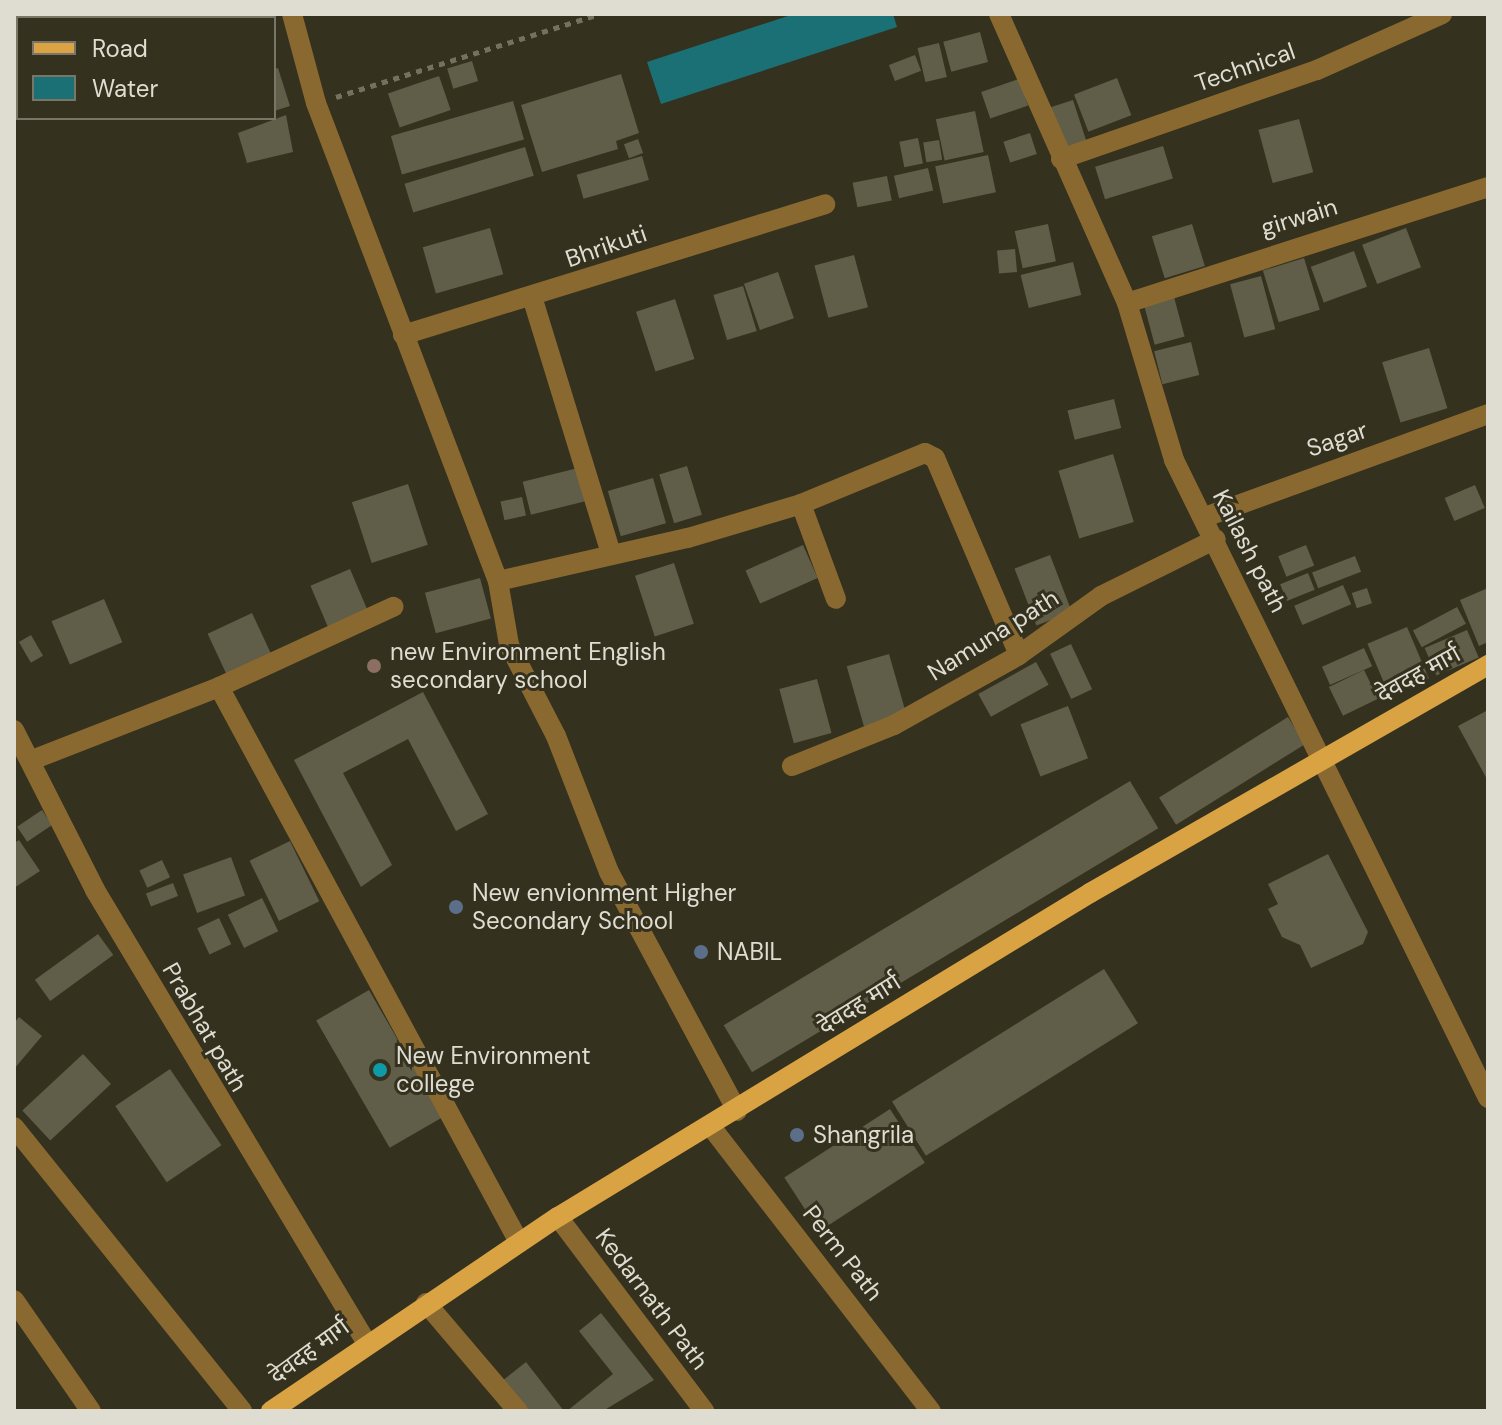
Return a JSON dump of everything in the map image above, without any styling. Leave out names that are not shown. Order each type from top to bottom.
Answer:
[{"type":"main road","name":"देवदह मार्ग","points":[[271,1411],[366,1342],[558,1217],[712,1128],[1323,756],[1488,665]]},
{"type":"street","points":[[292,14],[316,103],[498,581],[509,645],[556,736],[609,872],[737,1111]]},
{"type":"street","name":"Kailash path","points":[[999,14],[1127,303],[1174,460],[1323,756],[1488,1098]]},
{"type":"street","name":"Technical","points":[[1061,159],[1317,70],[1442,14]]},
{"type":"street","name":"girwain","points":[[1127,303],[1488,187]]},
{"type":"street","name":"Bhrikuti","points":[[403,335],[533,300],[825,204]]},
{"type":"street","points":[[533,300],[610,551]]},
{"type":"street","name":"Sagar","points":[[1205,517],[1488,414]]},
{"type":"street","points":[[498,581],[610,551],[688,538],[801,504],[910,454],[935,458],[1019,655]]},
{"type":"street","points":[[801,504],[836,599]]},
{"type":"street","name":"Namuna path","points":[[792,766],[894,725],[1019,655],[1101,596],[1216,539]]},
{"type":"street","points":[[32,760],[219,687],[393,607]]},
{"type":"street","points":[[219,687],[519,1242]]},
{"type":"street","name":"Prabhat path","points":[[14,730],[32,760],[95,890],[366,1342]]},
{"type":"street","points":[[14,1127],[242,1411]]},
{"type":"street","name":"Perm Path","points":[[712,1128],[931,1411]]},
{"type":"street","name":"Kedarnath Path","points":[[558,1217],[704,1411]]},
{"type":"street","points":[[14,1300],[91,1411]]},
{"type":"street","points":[[426,1303],[518,1411]]},
{"type":"path","points":[[316,103],[599,14]]},
{"type":"water","points":[[794,14],[893,14],[897,27],[661,104],[647,62]]},
{"type":"building","points":[[980,32],[988,62],[951,72],[943,42]]},
{"type":"building","points":[[939,43],[947,77],[925,82],[918,48]]},
{"type":"building","points":[[915,55],[921,71],[895,81],[889,65]]},
{"type":"building","points":[[472,61],[478,81],[453,89],[447,69]]},
{"type":"building","points":[[276,68],[290,106],[276,110]]},
{"type":"building","points":[[621,74],[639,133],[616,141],[618,149],[542,172],[521,105]]},
{"type":"building","points":[[439,76],[451,110],[400,128],[388,94]]},
{"type":"building","points":[[1117,78],[1131,115],[1088,132],[1074,94]]},
{"type":"building","points":[[1019,79],[1028,105],[990,118],[981,92]]},
{"type":"building","points":[[1073,100],[1087,143],[1063,151],[1049,108]]},
{"type":"building","points":[[513,101],[524,139],[402,174],[391,136]]},
{"type":"building","points":[[975,111],[984,152],[945,160],[936,119]]},
{"type":"building","points":[[286,115],[293,152],[247,163],[238,133]]},
{"type":"building","points":[[1299,119],[1313,172],[1273,183],[1258,130]]},
{"type":"building","points":[[1030,133],[1037,154],[1010,163],[1003,142]]},
{"type":"building","points":[[918,138],[923,164],[904,167],[899,142]]},
{"type":"building","points":[[638,139],[643,153],[629,158],[624,144]]},
{"type":"building","points":[[939,140],[942,160],[926,162],[923,143]]},
{"type":"building","points":[[1163,146],[1173,179],[1105,199],[1095,167]]},
{"type":"building","points":[[525,147],[534,176],[413,213],[405,184]]},
{"type":"building","points":[[988,155],[996,192],[943,203],[935,166]]},
{"type":"building","points":[[642,156],[649,180],[584,199],[577,175]]},
{"type":"building","points":[[928,168],[933,190],[899,198],[894,176]]},
{"type":"building","points":[[887,176],[892,201],[857,207],[853,183]]},
{"type":"building","points":[[1048,224],[1056,261],[1023,268],[1015,231]]},
{"type":"building","points":[[1192,224],[1205,266],[1165,278],[1152,236]]},
{"type":"building","points":[[490,228],[503,274],[436,293],[423,247]]},
{"type":"building","points":[[1406,228],[1421,267],[1377,284],[1362,245]]},
{"type":"building","points":[[1015,249],[1017,272],[999,273],[997,251]]},
{"type":"building","points":[[1354,251],[1367,287],[1324,302],[1311,267]]},
{"type":"building","points":[[854,255],[868,307],[828,318],[814,266]]},
{"type":"building","points":[[1304,258],[1320,310],[1279,322],[1263,271]]},
{"type":"building","points":[[1073,262],[1081,295],[1029,308],[1021,275]]},
{"type":"building","points":[[778,272],[794,318],[760,330],[744,284]]},
{"type":"building","points":[[1261,276],[1275,329],[1244,337],[1230,284]]},
{"type":"building","points":[[743,286],[757,331],[727,340],[713,295]]},
{"type":"building","points":[[1174,297],[1185,337],[1155,345],[1144,305]]},
{"type":"building","points":[[675,299],[694,359],[655,372],[636,312]]},
{"type":"building","points":[[1191,342],[1199,375],[1162,384],[1154,351]]},
{"type":"building","points":[[1429,348],[1447,408],[1401,423],[1382,362]]},
{"type":"building","points":[[1114,399],[1121,428],[1075,440],[1067,411]]},
{"type":"building","points":[[1113,454],[1134,522],[1079,539],[1058,471]]},
{"type":"building","points":[[687,466],[702,515],[674,523],[659,474]]},
{"type":"building","points":[[578,468],[586,501],[531,515],[523,482]]},
{"type":"building","points":[[653,478],[666,523],[621,536],[608,491]]},
{"type":"building","points":[[408,484],[428,545],[372,563],[352,502]]},
{"type":"building","points":[[1475,485],[1485,508],[1454,521],[1445,498]]},
{"type":"building","points":[[522,497],[526,516],[504,520],[500,502]]},
{"type":"building","points":[[803,545],[818,578],[760,604],[745,571]]},
{"type":"building","points":[[1306,545],[1314,565],[1286,577],[1278,556]]},
{"type":"building","points":[[1050,555],[1072,612],[1036,626],[1015,569]]},
{"type":"building","points":[[1355,556],[1361,572],[1318,588],[1312,572]]},
{"type":"building","points":[[674,563],[694,624],[655,637],[635,576]]},
{"type":"building","points":[[350,569],[368,612],[329,629],[310,586]]},
{"type":"building","points":[[1308,573],[1315,590],[1287,601],[1280,584]]},
{"type":"building","points":[[480,578],[491,619],[436,633],[425,593]]},
{"type":"building","points":[[1343,585],[1351,604],[1302,625],[1294,606]]},
{"type":"building","points":[[1367,588],[1372,603],[1357,608],[1352,593]]},
{"type":"building","points":[[1488,588],[1488,642],[1479,646],[1460,600]]},
{"type":"building","points":[[104,599],[122,642],[70,665],[52,621]]},
{"type":"building","points":[[1457,607],[1466,624],[1422,647],[1413,630]]},
{"type":"building","points":[[252,613],[271,654],[227,674],[208,634]]},
{"type":"building","points":[[1407,627],[1429,679],[1389,695],[1367,644]]},
{"type":"building","points":[[1467,630],[1479,658],[1436,676],[1425,648]]},
{"type":"building","points":[[31,635],[43,656],[31,663],[19,642]]},
{"type":"building","points":[[1071,644],[1092,689],[1071,699],[1050,654]]},
{"type":"building","points":[[1364,648],[1372,666],[1330,685],[1322,667]]},
{"type":"building","points":[[889,654],[906,715],[864,727],[847,666]]},
{"type":"building","points":[[1036,662],[1049,685],[991,717],[978,694]]},
{"type":"building","points":[[1364,670],[1378,699],[1343,716],[1329,687]]},
{"type":"building","points":[[817,679],[831,733],[794,743],[779,689]]},
{"type":"building","points":[[423,692],[488,814],[456,831],[408,739],[343,773],[392,865],[361,887],[294,760]]},
{"type":"building","points":[[1068,706],[1088,758],[1040,777],[1020,724]]},
{"type":"building","points":[[1488,710],[1488,781],[1458,726]]},
{"type":"building","points":[[1288,717],[1305,744],[1176,825],[1159,798]]},
{"type":"building","points":[[1130,781],[1158,828],[752,1072],[724,1025]]},
{"type":"building","points":[[42,810],[52,825],[27,842],[17,827]]},
{"type":"building","points":[[19,840],[40,871],[14,888],[14,843]]},
{"type":"building","points":[[290,841],[319,901],[279,921],[250,861]]},
{"type":"building","points":[[1328,854],[1368,932],[1363,944],[1311,968],[1300,945],[1282,937],[1268,909],[1278,904],[1268,884]]},
{"type":"building","points":[[231,857],[245,896],[197,913],[183,874]]},
{"type":"building","points":[[162,860],[170,877],[147,888],[139,871]]},
{"type":"building","points":[[173,883],[178,896],[151,906],[146,893]]},
{"type":"building","points":[[262,898],[278,931],[244,948],[228,915]]},
{"type":"building","points":[[219,918],[231,944],[210,954],[197,928]]},
{"type":"building","points":[[98,934],[113,955],[50,1001],[35,980]]},
{"type":"building","points":[[1104,969],[1138,1023],[926,1156],[892,1101]]},
{"type":"building","name":"New Environment college","points":[[369,990],[442,1117],[390,1148],[316,1021]]},
{"type":"building","points":[[19,1017],[42,1036],[14,1069],[14,1023]]},
{"type":"building","points":[[83,1054],[111,1084],[50,1141],[22,1111]]},
{"type":"building","points":[[170,1069],[221,1145],[167,1182],[115,1106]]},
{"type":"building","points":[[890,1109],[925,1163],[819,1231],[784,1178]]},
{"type":"building","points":[[601,1313],[654,1380],[603,1411],[567,1411],[613,1374],[579,1331]]},
{"type":"building","points":[[526,1362],[564,1411],[525,1411],[502,1381]]},
{"type":"place","name":"new Environment English secondary school","points":[[374,666]]},
{"type":"place","name":"New envionment Higher Secondary School","points":[[456,907]]},
{"type":"place","name":"NABIL","points":[[701,952]]},
{"type":"place","name":"New Environment college","points":[[380,1070]]},
{"type":"place","name":"Shangrila","points":[[797,1135]]}]
